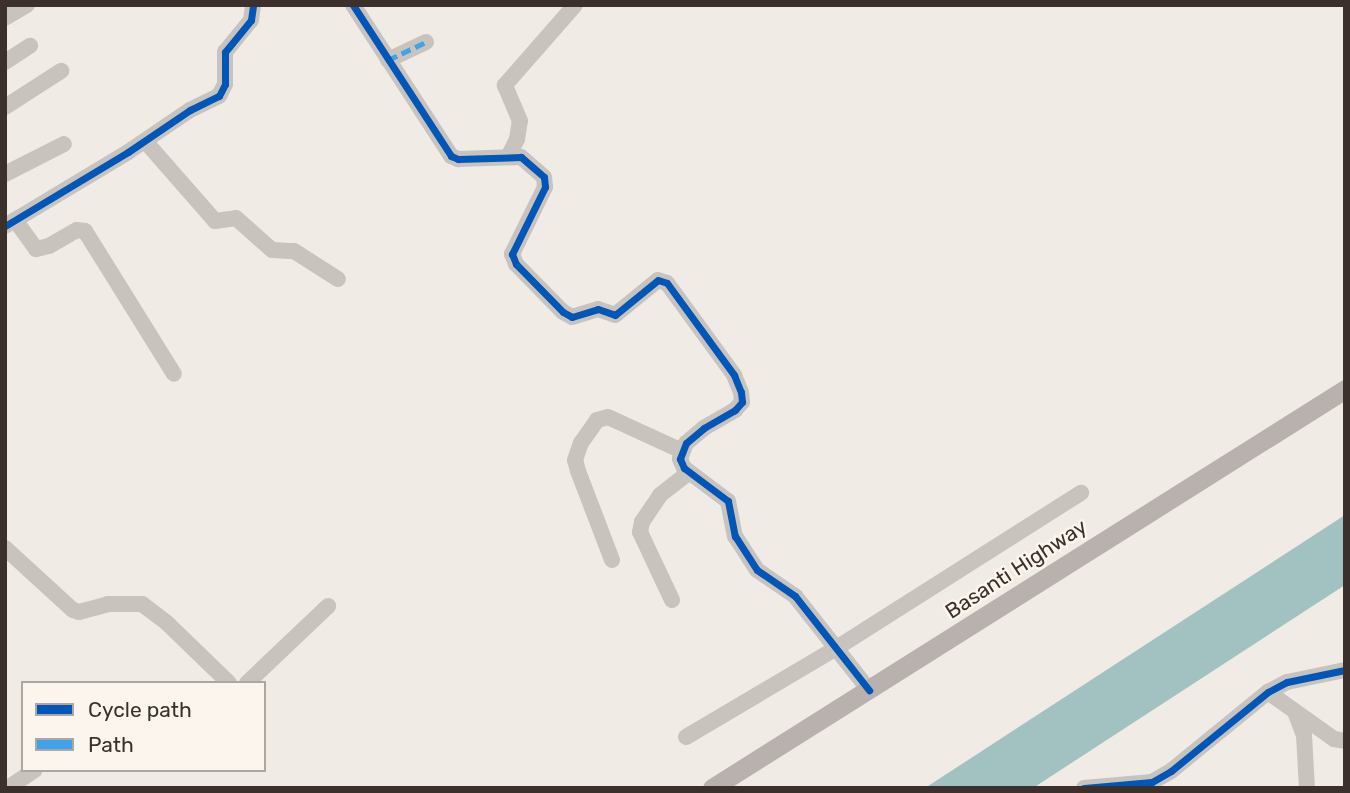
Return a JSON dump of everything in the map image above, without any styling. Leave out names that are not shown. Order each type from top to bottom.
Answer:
[{"type":"main road","name":"Basanti Highway","points":[[712,788],[865,683],[1345,389]]},
{"type":"street","points":[[5,18],[27,5]]},
{"type":"street","points":[[174,373],[85,231],[77,230],[49,246],[36,249],[10,223],[145,141],[190,110],[219,96],[225,84],[225,52],[251,20],[253,5]]},
{"type":"street","points":[[353,5],[451,156],[458,159],[509,155],[521,157],[546,181],[513,248],[513,260],[545,295],[572,317],[598,309],[615,315],[658,280],[667,283],[734,375],[741,392],[741,402],[735,410],[704,428],[684,447],[680,459],[688,473],[728,501],[733,513],[732,529],[757,570],[788,589],[818,622],[865,683]]},
{"type":"street","points":[[509,155],[517,139],[520,121],[505,85],[575,5]]},
{"type":"street","points":[[388,60],[426,42]]},
{"type":"street","points":[[5,62],[30,46]]},
{"type":"street","points":[[5,107],[61,71]]},
{"type":"street","points":[[145,141],[215,221],[236,218],[272,250],[294,251],[338,279]]},
{"type":"street","points":[[5,174],[64,144]]},
{"type":"street","points":[[612,560],[578,471],[576,452],[581,443],[597,420],[608,417],[684,447]]},
{"type":"street","points":[[672,600],[640,532],[642,522],[660,495],[688,473]]},
{"type":"street","points":[[685,737],[840,649],[1081,493]]},
{"type":"street","points":[[5,548],[73,610],[79,612],[120,603],[142,604],[167,623],[227,681]]},
{"type":"street","points":[[249,681],[328,606]]},
{"type":"street","points":[[1084,788],[1135,787],[1152,782],[1171,771],[1268,692],[1287,682],[1345,670]]},
{"type":"street","points":[[1268,692],[1334,739],[1345,741]]},
{"type":"street","points":[[1295,712],[1304,735],[1307,788]]},
{"type":"street","points":[[5,782],[8,788],[32,772]]},
{"type":"water","points":[[1345,515],[1345,585],[1033,788],[925,788]]},
{"type":"marked path","points":[[388,60],[426,42]]},
{"type":"cycle path","points":[[5,226],[128,152],[190,110],[219,96],[225,84],[225,52],[251,20],[253,5]]},
{"type":"cycle path","points":[[353,5],[451,156],[458,159],[521,157],[544,177],[545,187],[512,254],[516,264],[563,312],[572,317],[598,309],[615,315],[658,280],[667,283],[734,375],[742,402],[735,410],[704,428],[686,443],[680,459],[684,468],[728,501],[735,536],[757,570],[795,596],[869,690]]},
{"type":"cycle path","points":[[1084,788],[1152,782],[1171,771],[1268,692],[1287,682],[1345,670]]}]
